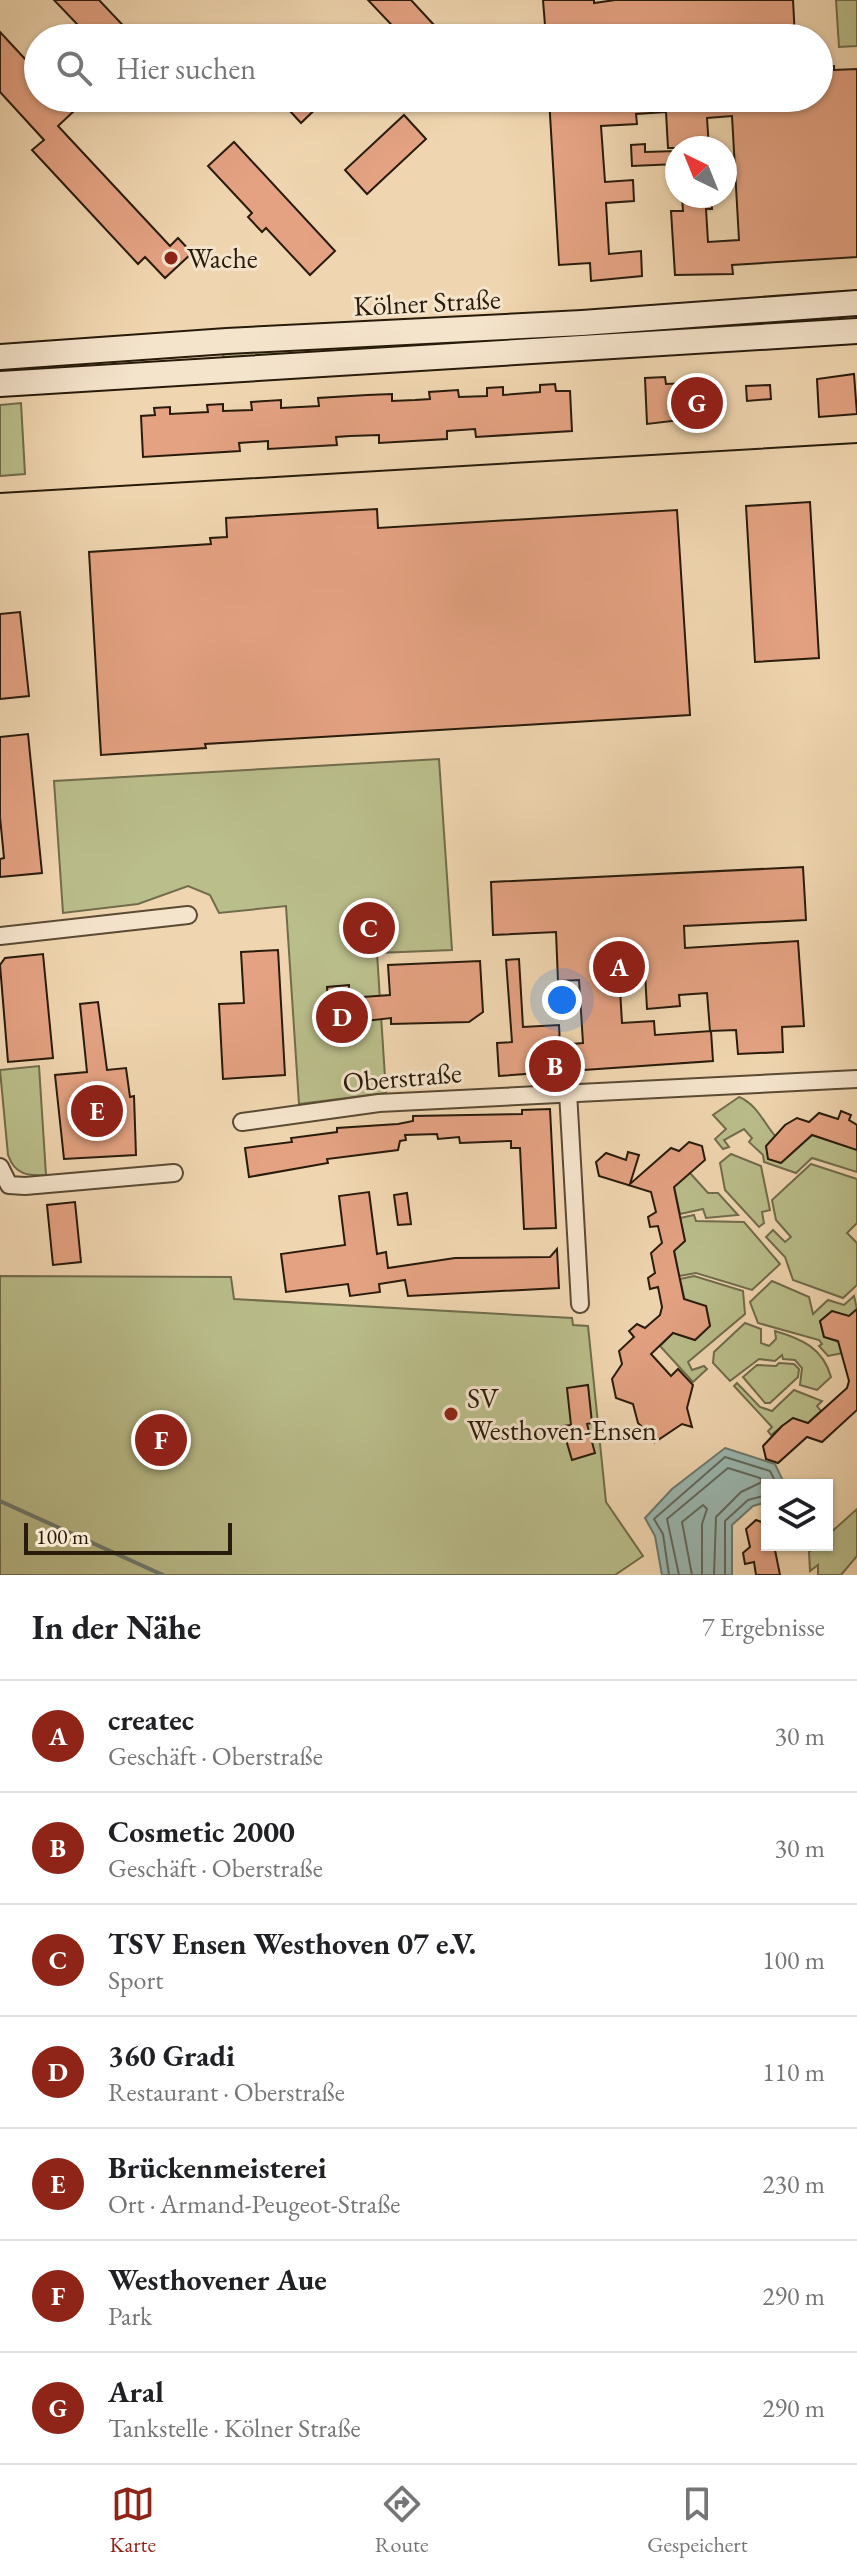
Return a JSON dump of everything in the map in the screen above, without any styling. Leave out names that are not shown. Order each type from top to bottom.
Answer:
[{"type":"main road","name":"Kölner Straße","points":[[0,357],[227,341],[595,322],[857,303]]},
{"type":"main road","points":[[595,322],[596,348]]},
{"type":"main road","name":"Kölner Straße","points":[[0,384],[857,331]]},
{"type":"street","points":[[0,936],[188,915]]},
{"type":"street","name":"Oberstraße","points":[[242,1122],[376,1103],[857,1079]]},
{"type":"street","points":[[568,1092],[580,1304]]},
{"type":"street","points":[[0,1167],[9,1185],[25,1186],[174,1173]]},
{"type":"green space","points":[[836,0],[857,0],[857,46],[839,47]]},
{"type":"green space","points":[[562,334],[562,340],[224,363],[223,352]]},
{"type":"green space","points":[[21,403],[25,474],[0,476],[0,405]]},
{"type":"green space","points":[[439,759],[452,950],[377,953],[386,1093],[299,1104],[286,906],[219,913],[210,895],[188,886],[138,904],[63,913],[54,781]]},
{"type":"green space","points":[[39,1066],[46,1175],[23,1173],[11,1162],[0,1070]]},
{"type":"green space","points":[[739,1097],[756,1110],[776,1137],[766,1146],[769,1159],[781,1163],[812,1135],[857,1150],[857,1172],[812,1158],[796,1173],[764,1162],[763,1155],[749,1142],[752,1138],[744,1129],[724,1140],[729,1147],[723,1149],[715,1139],[726,1129],[713,1115]]},
{"type":"green space","points":[[731,1154],[761,1166],[770,1210],[762,1212],[764,1223],[759,1227],[725,1190],[720,1163]]},
{"type":"green space","points":[[811,1164],[857,1179],[857,1223],[847,1233],[857,1243],[857,1285],[843,1298],[793,1280],[785,1257],[766,1237],[773,1230],[785,1242],[791,1237],[776,1220],[772,1200]]},
{"type":"green space","points":[[690,1173],[708,1193],[718,1193],[738,1215],[706,1218],[703,1209],[680,1214],[674,1187]]},
{"type":"green space","points":[[694,1215],[696,1221],[744,1222],[780,1264],[752,1290],[696,1273],[679,1276],[674,1250],[685,1241],[680,1218]]},
{"type":"green space","points":[[0,1276],[231,1277],[234,1299],[572,1318],[573,1325],[588,1326],[606,1502],[643,1556],[615,1575],[0,1575]]},
{"type":"green space","points":[[694,1276],[743,1291],[745,1314],[688,1362],[692,1370],[704,1366],[707,1369],[693,1382],[660,1346],[674,1332],[695,1340],[710,1326],[706,1306],[685,1301],[680,1279]]},
{"type":"green space","points":[[772,1281],[809,1297],[813,1314],[828,1300],[844,1305],[854,1296],[857,1309],[848,1317],[832,1311],[820,1321],[824,1337],[839,1342],[843,1353],[828,1356],[819,1346],[822,1344],[819,1340],[758,1323],[750,1302]]},
{"type":"green space","points":[[745,1323],[761,1329],[761,1343],[769,1346],[776,1339],[775,1331],[810,1346],[823,1359],[831,1377],[817,1390],[800,1385],[802,1368],[795,1360],[783,1359],[782,1355],[775,1361],[759,1359],[730,1381],[713,1363],[714,1352]]},
{"type":"green space","points":[[779,1363],[794,1364],[799,1369],[798,1377],[770,1403],[765,1403],[743,1377],[757,1365],[776,1366]]},
{"type":"green space","points":[[737,1383],[760,1407],[772,1411],[794,1390],[822,1401],[817,1406],[821,1411],[807,1424],[793,1418],[771,1435],[768,1431],[772,1427],[734,1386]]},
{"type":"green space","points":[[857,1509],[857,1556],[841,1575],[818,1575],[818,1565],[810,1571],[809,1552],[833,1551],[833,1531]]},
{"type":"water","points":[[725,1448],[775,1464],[782,1479],[761,1479],[761,1504],[753,1506],[732,1525],[732,1575],[662,1575],[655,1536],[645,1518],[672,1489]]},
{"type":"building","points":[[54,0],[99,0],[122,24],[77,24]]},
{"type":"building","points":[[368,0],[411,0],[433,24],[391,24]]},
{"type":"building","points":[[543,0],[594,0],[594,3],[615,0],[793,0],[794,24],[545,24]]},
{"type":"building","points":[[0,32],[24,58],[24,112],[73,112],[58,126],[170,246],[178,238],[192,253],[165,278],[145,257],[138,264],[32,150],[44,140],[0,92]]},
{"type":"building","points":[[833,66],[834,70],[857,69],[857,257],[732,265],[733,274],[675,275],[671,211],[712,208],[706,209],[708,242],[739,240],[737,136],[733,136],[732,116],[707,118],[708,136],[667,136],[666,112],[833,112]]},
{"type":"building","points":[[291,112],[312,112],[301,123]]},
{"type":"building","points":[[550,112],[666,112],[636,114],[637,124],[601,126],[605,182],[633,180],[634,201],[606,203],[609,254],[641,251],[642,276],[591,281],[590,263],[559,265]]},
{"type":"building","points":[[404,115],[426,139],[367,194],[345,170]]},
{"type":"building","points":[[234,142],[335,251],[310,275],[266,228],[262,232],[248,217],[252,213],[208,166]]},
{"type":"building","points":[[645,144],[645,152],[665,151],[665,165],[632,166],[631,145]]},
{"type":"building","points":[[854,374],[857,414],[819,417],[817,379]]},
{"type":"building","points":[[665,377],[666,384],[706,386],[707,391],[712,391],[714,416],[647,424],[645,378]]},
{"type":"building","points":[[555,384],[556,391],[570,391],[572,431],[476,437],[475,429],[447,431],[447,439],[379,443],[379,435],[350,436],[336,437],[337,445],[268,449],[268,441],[239,443],[240,451],[143,457],[141,416],[155,415],[154,408],[170,407],[170,414],[208,412],[207,405],[223,404],[223,411],[252,410],[251,402],[281,400],[281,408],[319,406],[318,398],[392,394],[392,401],[415,400],[430,399],[429,392],[458,390],[459,397],[487,396],[487,388],[503,387],[503,395],[540,392],[540,385]]},
{"type":"building","points":[[770,385],[771,399],[747,401],[746,386]]},
{"type":"building","points":[[810,502],[819,658],[755,662],[746,506]]},
{"type":"building","points":[[377,509],[378,528],[677,510],[690,715],[205,744],[206,748],[101,755],[89,552],[211,544],[210,538],[227,537],[226,518]]},
{"type":"building","points":[[20,612],[29,696],[0,699],[0,614]]},
{"type":"building","points":[[28,734],[42,873],[0,877],[0,859],[4,858],[0,817],[0,737]]},
{"type":"building","points":[[803,867],[806,920],[684,926],[685,948],[798,941],[804,1026],[782,1027],[783,1052],[738,1054],[736,1030],[710,1031],[707,993],[679,995],[680,1006],[647,1009],[644,955],[618,956],[622,1023],[654,1021],[655,1035],[711,1031],[713,1061],[499,1076],[497,1043],[512,1042],[506,960],[519,959],[523,1027],[559,1025],[560,1045],[583,1043],[579,980],[558,981],[556,932],[493,935],[491,882]]},
{"type":"building","points":[[278,950],[285,1075],[223,1079],[219,1004],[244,1003],[241,952]]},
{"type":"building","points":[[43,954],[53,1058],[8,1062],[0,965],[5,958]]},
{"type":"building","points":[[480,961],[483,1012],[469,1022],[391,1024],[391,1018],[330,1025],[327,987],[349,985],[349,998],[390,995],[388,965]]},
{"type":"building","points":[[98,1002],[107,1070],[126,1068],[130,1097],[134,1096],[136,1155],[64,1159],[55,1075],[87,1072],[80,1004]]},
{"type":"building","points":[[550,1109],[556,1228],[524,1229],[520,1148],[511,1148],[511,1141],[460,1143],[459,1137],[438,1139],[437,1134],[405,1135],[406,1140],[400,1141],[398,1150],[327,1159],[328,1163],[249,1177],[245,1148],[292,1142],[291,1138],[337,1132],[337,1128],[398,1124],[413,1121],[413,1116],[522,1114],[522,1110]]},
{"type":"building","points":[[841,1111],[851,1115],[849,1120],[857,1125],[857,1150],[812,1135],[781,1163],[768,1159],[766,1146],[785,1125],[797,1118],[809,1122],[819,1113],[838,1119]]},
{"type":"building","points":[[689,1142],[702,1146],[705,1160],[674,1187],[685,1241],[674,1251],[684,1299],[706,1306],[710,1326],[695,1340],[673,1333],[651,1354],[671,1376],[678,1369],[693,1385],[687,1408],[692,1427],[682,1424],[655,1442],[652,1428],[644,1429],[638,1423],[633,1404],[616,1398],[612,1379],[622,1364],[619,1351],[634,1337],[629,1331],[637,1324],[645,1328],[660,1315],[662,1307],[658,1287],[650,1289],[648,1278],[655,1273],[651,1253],[662,1243],[658,1226],[650,1227],[648,1217],[656,1212],[651,1192],[599,1176],[596,1162],[606,1153],[626,1160],[628,1152],[639,1155],[630,1184],[671,1148],[679,1151]]},
{"type":"building","points":[[369,1192],[377,1254],[386,1252],[388,1268],[455,1258],[550,1257],[557,1249],[559,1288],[408,1296],[405,1280],[379,1284],[380,1292],[350,1296],[348,1284],[286,1292],[281,1254],[345,1245],[339,1196]]},
{"type":"building","points":[[407,1193],[411,1224],[398,1225],[394,1195]]},
{"type":"building","points":[[75,1202],[81,1262],[53,1265],[47,1205]]},
{"type":"building","points":[[857,1309],[857,1410],[822,1442],[807,1437],[778,1463],[766,1459],[763,1446],[782,1426],[793,1418],[808,1423],[847,1388],[849,1381],[838,1341],[824,1337],[820,1321],[832,1311],[849,1316]]},
{"type":"building","points":[[588,1385],[592,1423],[587,1424],[595,1453],[572,1460],[562,1426],[571,1425],[567,1388]]},
{"type":"building","points":[[756,1520],[761,1522],[761,1551],[775,1551],[780,1575],[756,1575],[754,1562],[745,1564],[743,1553],[750,1547],[746,1529]]},
{"type":"waterway","points":[[0,1501],[163,1575]]},
{"type":"tram line","points":[[0,493],[857,443]]},
{"type":"place","name":"Wache","points":[[171,258]]},
{"type":"place","name":"Aral","points":[[697,403]]},
{"type":"place","name":"TSV Ensen Westhoven 07 e.V.","points":[[369,928]]},
{"type":"place","name":"createc","points":[[619,967]]},
{"type":"place","name":"360 Gradi","points":[[342,1017]]},
{"type":"place","name":"Cosmetic 2000","points":[[555,1066]]},
{"type":"place","name":"Brückenmeisterei","points":[[97,1111]]},
{"type":"place","name":"SV Westhoven-Ensen","points":[[451,1414]]},
{"type":"place","name":"Westhovener Aue","points":[[161,1440]]}]
